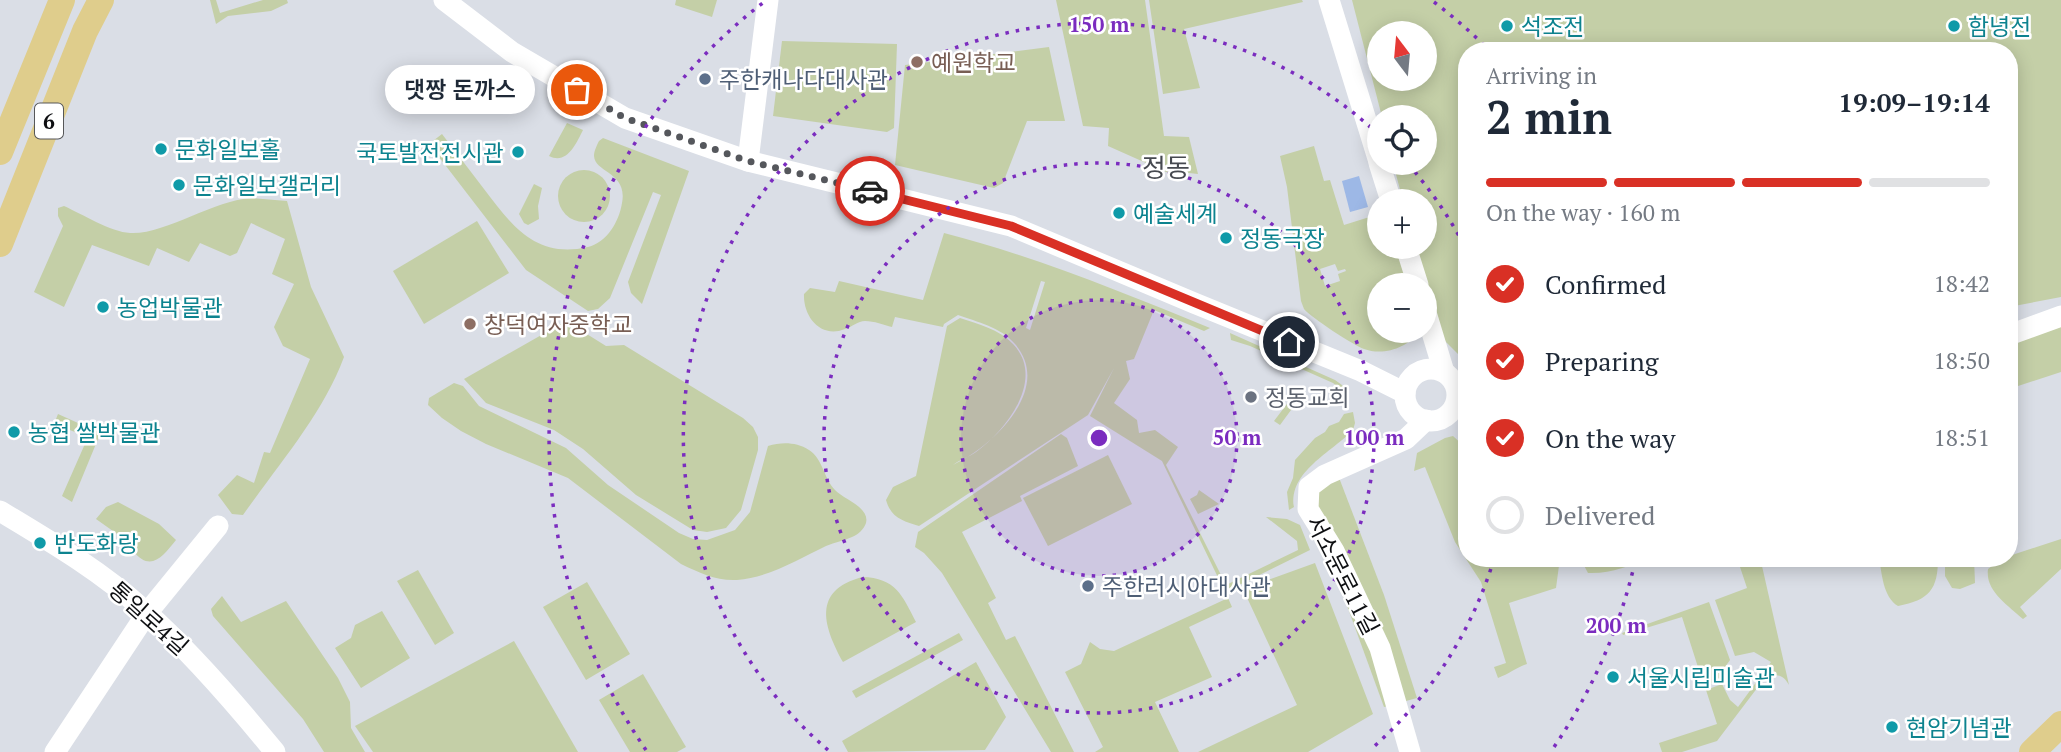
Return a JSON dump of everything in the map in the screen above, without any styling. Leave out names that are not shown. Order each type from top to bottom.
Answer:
[{"type":"main road","name":"6","points":[[0,152],[62,0]]},
{"type":"main road","name":"6","points":[[0,244],[85,31],[101,0]]},
{"type":"main road","points":[[2032,752],[2061,724]]},
{"type":"street","points":[[444,0],[512,52],[625,118],[748,161],[1011,226],[1361,371],[1405,393]]},
{"type":"street","points":[[748,161],[768,0]]},
{"type":"street","points":[[1329,0],[1367,123]]},
{"type":"street","points":[[2018,332],[2061,316]]},
{"type":"street","points":[[1437,338],[1455,383],[1457,398],[1451,411],[1440,419],[1426,420],[1410,411],[1405,393],[1410,379],[1422,370],[1430,369],[1455,383]]},
{"type":"street","name":"서소문로11길","points":[[1410,752],[1380,648],[1334,551],[1308,509],[1307,500],[1309,487],[1325,475],[1406,439],[1426,420]]},
{"type":"street","name":"통일로4길","points":[[0,511],[89,567],[147,613],[180,645],[275,752]]},
{"type":"street","points":[[55,752],[147,613],[218,526]]},
{"type":"green space","points":[[210,0],[216,0],[220,13],[263,0],[287,0],[288,3],[271,11],[228,16],[216,24]]},
{"type":"green space","points":[[676,0],[717,0],[712,17],[675,5]]},
{"type":"green space","points":[[1056,0],[1145,0],[1164,136],[1189,137],[1198,174],[1180,172],[1173,175],[1108,146],[1109,128],[1083,126]]},
{"type":"green space","points":[[1149,0],[1303,2],[1184,29],[1200,88],[1163,94]]},
{"type":"green space","points":[[1352,0],[2061,0],[2061,297],[2018,305],[2018,42],[1458,42],[1458,354],[1444,340],[1437,317],[1437,273],[1424,273],[1420,259],[1437,259],[1437,189],[1400,189],[1396,175],[1437,175],[1437,105],[1379,105],[1375,91],[1437,91],[1437,21],[1367,21],[1367,58]]},
{"type":"green space","points":[[782,41],[897,44],[894,128],[887,132],[773,116]]},
{"type":"green space","points":[[1049,47],[1065,121],[1027,121],[1003,183],[994,188],[895,165],[905,65]]},
{"type":"green space","points":[[567,123],[583,130],[570,152],[561,158],[549,156]]},
{"type":"green space","points":[[442,134],[494,203],[516,227],[540,244],[554,248],[570,249],[595,244],[606,236],[618,217],[623,193],[620,185],[596,162],[594,156],[599,141],[603,138],[689,171],[642,304],[631,293],[628,282],[661,195],[653,192],[610,298],[598,309],[588,311],[526,270],[429,144]]},
{"type":"green space","points":[[1314,146],[1324,181],[1330,180],[1344,225],[1367,218],[1367,259],[1400,259],[1405,273],[1367,273],[1367,343],[1406,343],[1387,351],[1364,349],[1333,331],[1304,309],[1287,187],[1280,156]],"holes":[[[1335,264],[1338,271],[1346,271],[1338,274],[1340,281],[1325,286],[1320,269]]]},
{"type":"green space","points":[[584,170],[594,172],[602,178],[608,186],[608,206],[602,214],[594,220],[584,222],[574,220],[566,214],[560,206],[558,196],[560,186],[566,178],[574,172]]},
{"type":"green space","points":[[534,184],[542,188],[538,206],[539,219],[528,225],[519,214]]},
{"type":"green space","points":[[252,198],[287,201],[311,287],[344,357],[312,419],[243,515],[232,514],[218,495],[237,475],[254,483],[264,452],[270,453],[310,359],[283,346],[274,327],[294,284],[272,274],[285,239],[251,223],[237,253],[230,256],[200,243],[189,262],[157,248],[149,266],[92,245],[64,307],[34,292],[63,226],[58,216],[58,208],[64,206],[106,226],[130,233],[158,229],[221,205]]},
{"type":"green space","points":[[477,221],[509,273],[424,324],[393,271]]},
{"type":"green space","points":[[944,233],[1045,264],[1210,328],[1204,331],[1154,310],[1134,359],[1126,361],[1130,379],[1114,403],[1137,420],[1139,433],[1155,430],[1178,447],[1166,465],[1226,585],[1298,550],[1297,541],[1266,517],[1287,519],[1300,525],[1310,550],[1225,592],[1162,461],[1090,416],[1114,368],[1088,415],[919,526],[898,518],[886,500],[893,487],[916,476],[947,326],[960,318],[988,328],[1013,344],[1022,358],[1026,372],[1024,387],[1000,431],[1013,415],[1023,397],[1027,379],[1025,361],[1015,344],[1003,333],[958,315],[943,327],[895,317],[892,327],[865,321],[836,331],[821,328],[810,318],[804,303],[804,294],[810,288],[835,292],[839,281],[923,300]],"holes":[[[1041,281],[1045,282],[1030,330],[1026,328]]]},
{"type":"green space","points":[[566,321],[606,346],[624,345],[743,418],[753,427],[758,437],[758,450],[741,510],[726,528],[707,532],[693,530],[636,495],[583,449],[554,430],[486,403],[464,379]]},
{"type":"green space","points":[[2061,324],[2061,372],[2018,386],[2018,341]]},
{"type":"green space","points":[[1230,333],[1335,380],[1342,385],[1349,398],[1343,401],[1341,389],[1333,383],[1231,340]]},
{"type":"green space","points":[[454,383],[463,386],[479,406],[566,448],[608,485],[679,533],[693,539],[707,540],[735,530],[750,512],[768,446],[778,444],[799,445],[814,454],[831,485],[864,512],[866,523],[854,536],[760,576],[737,580],[708,576],[681,564],[568,478],[486,444],[442,418],[428,405],[429,398]]},
{"type":"green space","points":[[1302,389],[1305,391],[1280,425],[1274,421],[1296,392],[1299,393]]},
{"type":"green space","points":[[1353,412],[1353,430],[1304,473],[1294,495],[1294,507],[1289,510],[1287,492],[1293,478],[1295,460],[1329,426],[1339,422],[1344,414]]},
{"type":"green space","points":[[58,414],[98,432],[98,439],[72,502],[62,496],[88,437],[54,424]]},
{"type":"green space","points":[[1061,434],[1067,438],[1078,466],[1020,496],[1022,501],[962,532],[996,598],[988,603],[1006,640],[1015,636],[1074,752],[1051,752],[942,573],[915,547],[918,532]]},
{"type":"green space","points":[[1453,436],[1458,441],[1458,547],[1425,467],[1414,471],[1417,453]]},
{"type":"green space","points":[[1108,455],[1132,504],[1048,546],[1023,498]]},
{"type":"green space","points":[[1338,475],[1384,595],[1417,698],[1384,707],[1311,507],[1317,486]]},
{"type":"green space","points":[[1199,490],[1219,504],[1198,514],[1190,499],[1197,495]]},
{"type":"green space","points":[[118,502],[159,524],[176,540],[156,560],[145,561],[139,558],[133,551],[134,546],[96,519],[106,507]]},
{"type":"green space","points":[[2061,539],[2061,569],[2020,607],[2027,616],[2023,619],[1994,591],[1988,577],[1991,567],[2018,567],[2018,553]]},
{"type":"green space","points":[[1315,563],[1373,714],[1308,752],[1198,752],[1297,705],[1243,589]]},
{"type":"green space","points":[[1471,567],[1559,567],[1556,588],[1509,603],[1527,664],[1498,678],[1494,667],[1506,663],[1481,582]]},
{"type":"green space","points":[[1585,567],[1627,567],[1612,571],[1588,573]]},
{"type":"green space","points":[[1740,567],[1762,567],[1789,685],[1779,676],[1764,679],[1717,741],[1682,752],[1662,752],[1659,743],[1717,724],[1706,690],[1722,684],[1730,700],[1738,707],[1771,662],[1754,652],[1735,656],[1715,600],[1747,588]]},
{"type":"green space","points":[[1880,567],[1938,567],[1930,592],[1909,604],[1898,606],[1893,602],[1882,578]]},
{"type":"green space","points":[[1945,567],[1974,567],[1975,583],[1960,589],[1952,588],[1945,576]]},
{"type":"green space","points":[[418,570],[454,633],[435,645],[397,581]]},
{"type":"green space","points":[[862,577],[883,581],[896,590],[916,622],[843,662],[831,636],[826,612],[835,591]]},
{"type":"green space","points":[[587,582],[630,654],[586,680],[543,607]]},
{"type":"green space","points":[[222,596],[241,622],[286,601],[338,678],[350,702],[351,728],[365,752],[324,752],[303,719],[213,616],[211,609]]},
{"type":"green space","points":[[1228,598],[1232,607],[1189,627],[1212,677],[1155,702],[1179,752],[1095,752],[1103,747],[1065,672],[1081,664],[1090,642],[1100,649],[1114,651]]},
{"type":"green space","points":[[1709,602],[1730,660],[1722,679],[1704,686],[1682,617],[1623,635],[1622,633]]},
{"type":"green space","points":[[382,611],[410,658],[361,688],[335,648],[351,638],[355,625]]},
{"type":"green space","points":[[959,633],[963,640],[856,698],[852,691]]},
{"type":"green space","points":[[514,641],[578,752],[373,752],[355,726]]},
{"type":"green space","points":[[976,662],[1006,717],[985,750],[848,752],[842,741]]},
{"type":"green space","points":[[643,674],[686,747],[677,752],[630,752],[599,700]]},
{"type":"water","points":[[1359,176],[1367,207],[1350,212],[1342,181]]},
{"type":"way so far","points":[[577,90],[625,118],[748,161],[870,191]]},
{"type":"place","name":"석조전","points":[[1507,26]]},
{"type":"place","name":"함녕전","points":[[1954,26]]},
{"type":"place","name":"예원학교","points":[[917,62]]},
{"type":"place","name":"주한캐나다대사관","points":[[705,79]]},
{"type":"place","name":"댓짱 돈까스","points":[[577,90]]},
{"type":"place","name":"문화일보홀","points":[[161,149]]},
{"type":"place","name":"국토발전전시관","points":[[518,152]]},
{"type":"place","name":"문화일보갤러리","points":[[179,185]]},
{"type":"place","name":"예술세계","points":[[1119,213]]},
{"type":"place","name":"정동극장","points":[[1226,238]]},
{"type":"place","name":"농업박물관","points":[[103,307]]},
{"type":"place","name":"창덕여자중학교","points":[[470,324]]},
{"type":"place","name":"정동교회","points":[[1251,397]]},
{"type":"place","name":"농협 쌀박물관","points":[[14,432]]},
{"type":"place","name":"반도화랑","points":[[40,543]]},
{"type":"place","name":"주한러시아대사관","points":[[1088,586]]},
{"type":"place","name":"서울시립미술관","points":[[1613,677]]},
{"type":"place","name":"현암기념관","points":[[1892,727]]},
{"type":"district","name":"정동","points":[[1166,167]]},
{"type":"route","points":[[870,191],[1011,226],[1289,342]]}]
